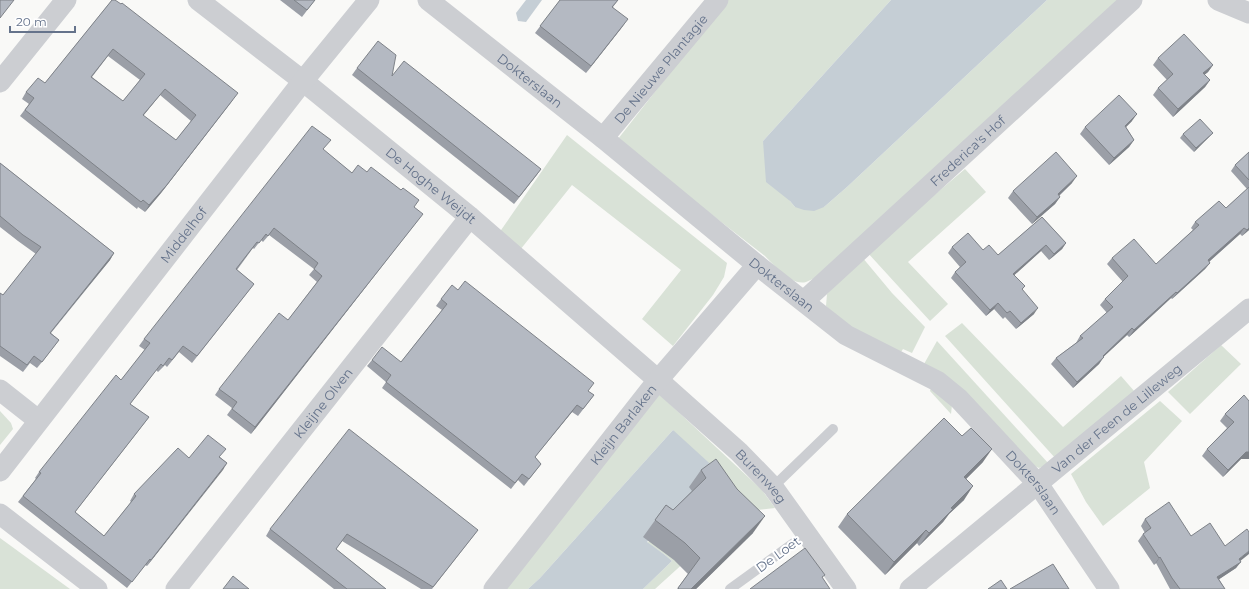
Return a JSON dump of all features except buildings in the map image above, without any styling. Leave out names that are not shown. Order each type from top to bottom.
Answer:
[{"type":"street","points":[[0,82],[66,0]]},
{"type":"street","name":"De Hoghe Weijdt","points":[[198,0],[303,81],[470,217],[658,380]]},
{"type":"street","name":"Middelhof","points":[[0,471],[38,420],[163,263],[303,81],[369,0]]},
{"type":"street","name":"Dokterslaan","points":[[428,0],[603,138],[757,265],[846,335],[937,381],[959,398],[1038,484],[1109,589]]},
{"type":"street","name":"De Nieuwe Plantagie","points":[[603,138],[718,0]]},
{"type":"street","name":"Frederica's Hof","points":[[804,301],[1132,0]]},
{"type":"street","points":[[1218,0],[1249,13]]},
{"type":"street","name":"Kleijne Olven","points":[[176,589],[470,217]]},
{"type":"street","name":"Kleijn Barlaken","points":[[494,589],[658,380],[757,265]]},
{"type":"street","name":"Van der Feen de Lilleweg","points":[[910,589],[1249,310]]},
{"type":"street","name":"Burenweg","points":[[658,380],[739,452],[773,487],[846,589]]},
{"type":"street","points":[[0,390],[38,420]]},
{"type":"street","points":[[0,514],[97,589]]},
{"type":"lane","points":[[773,487],[833,429]]},
{"type":"lane","name":"De Loet","points":[[730,589],[806,534]]},
{"type":"shaded area","points":[[526,0],[542,0],[526,22],[518,21],[516,13]]},
{"type":"shaded area","points":[[727,0],[891,0],[763,141],[790,201],[795,207],[824,207],[1047,0],[1118,0],[815,278],[806,282],[800,282],[795,281],[783,274],[765,256],[631,152],[618,139]]},
{"type":"shaded area","points":[[891,0],[1047,0],[824,207],[814,211],[795,207],[790,201],[766,182],[763,141]]},
{"type":"shaded area","points":[[567,135],[727,263],[724,277],[713,295],[673,346],[642,319],[681,270],[572,185],[520,250],[499,233]]},
{"type":"shaded area","points":[[965,169],[986,192],[908,262],[948,304],[930,321],[867,252]]},
{"type":"shaded area","points":[[862,257],[892,293],[925,327],[912,353],[903,349],[901,352],[849,327],[826,306],[827,294]]},
{"type":"shaded area","points":[[962,323],[1063,427],[1121,376],[1135,392],[1056,459],[945,336]]},
{"type":"shaded area","points":[[937,341],[1049,464],[1039,468],[1032,465],[924,364]]},
{"type":"shaded area","points":[[1221,345],[1241,364],[1190,414],[1168,392]]},
{"type":"shaded area","points":[[931,388],[952,405],[951,414],[930,391]]},
{"type":"shaded area","points":[[657,392],[762,490],[775,508],[740,512],[655,589],[643,589],[672,561],[647,543],[706,486],[673,430],[540,578],[528,589],[505,589]]},
{"type":"shaded area","points":[[1160,401],[1182,421],[1144,462],[1150,488],[1103,526],[1086,502],[1071,474]]},
{"type":"shaded area","points":[[0,411],[11,423],[13,429],[0,445]]},
{"type":"shaded area","points":[[673,430],[730,482],[705,486],[647,542],[672,561],[643,589],[528,589],[540,578]]},
{"type":"shaded area","points":[[0,538],[70,589],[0,589]]}]
